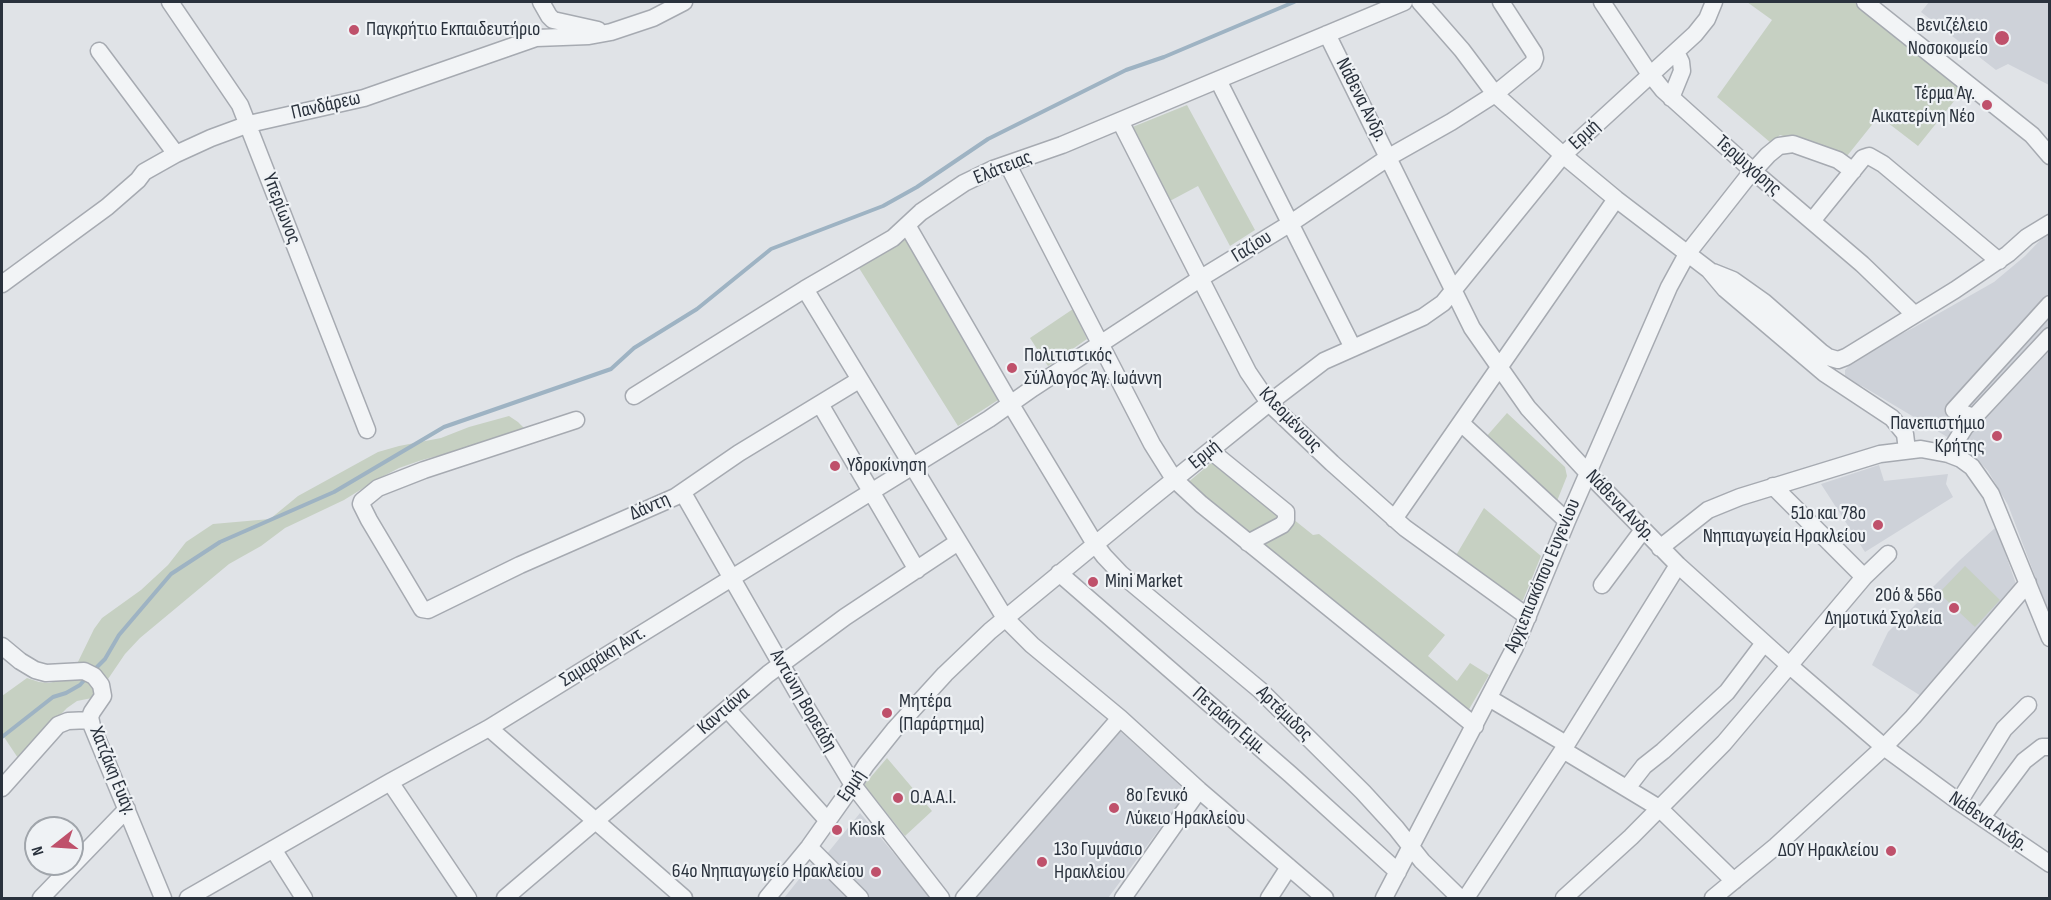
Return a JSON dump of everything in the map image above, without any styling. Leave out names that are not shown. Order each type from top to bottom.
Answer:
[{"type":"street","name":"Υπερίωνος","points":[[170,2],[232,91],[249,124],[367,430]]},
{"type":"street","points":[[541,2],[554,20],[611,32]]},
{"type":"street","name":"Πανδάρεω","points":[[2,284],[107,207],[144,172],[211,138],[249,124],[364,98],[536,38],[589,36],[611,32],[653,18],[683,2]]},
{"type":"street","name":"Ελάτειας","points":[[634,396],[893,238],[921,212],[956,188],[993,169],[1120,121],[1404,2]]},
{"type":"street","name":"Γαζίου","points":[[1010,403],[1201,278],[1291,223],[1389,157],[1495,94],[1533,63],[1534,52],[1501,2]]},
{"type":"street","name":"Τερψιχόρης","points":[[1602,2],[1651,75],[1671,98],[1862,264],[1914,314]]},
{"type":"street","name":"Ερμή","points":[[767,898],[828,821],[866,765],[900,723],[952,668],[1005,618],[1059,573],[1324,361],[1423,317],[1443,303],[1563,155],[1676,52],[1703,24],[1714,2]]},
{"type":"street","points":[[1865,2],[2032,135],[2049,156]]},
{"type":"street","points":[[1425,3],[1495,94],[1563,155],[1687,254],[1709,270],[1733,280],[1764,302],[1814,347],[1828,366],[1898,423],[1905,434],[1907,450]]},
{"type":"street","name":"Νάθενα Ανδρ.","points":[[1327,34],[1472,328],[1528,408],[1660,548],[1790,666],[1884,747],[2049,864]]},
{"type":"street","points":[[99,51],[176,154]]},
{"type":"street","points":[[1671,98],[1682,71],[1676,52]]},
{"type":"street","points":[[1218,80],[1353,348]]},
{"type":"street","name":"Κλεομένους","points":[[1120,121],[1248,372],[1269,403],[1332,464],[1394,519],[1528,617]]},
{"type":"street","name":"Αρχιεπισκόπου Ευγενίου","points":[[1384,898],[1475,726],[1528,617],[1587,473],[1669,287],[1687,254],[1753,171],[1775,149],[1790,144],[1838,160],[1853,171]]},
{"type":"street","points":[[1812,221],[1863,158],[1869,156],[1999,261]]},
{"type":"street","points":[[1008,165],[1152,444],[1174,479],[1248,543],[1475,726]]},
{"type":"street","points":[[1394,519],[1616,199]]},
{"type":"street","points":[[1828,366],[1955,290],[1999,261],[2027,237],[2049,223]]},
{"type":"street","name":"Αρτέμιδος","points":[[907,225],[1095,544],[1121,574],[1268,698],[1363,792],[1396,828],[1410,848],[1460,898]]},
{"type":"street","points":[[805,290],[1005,618],[1032,645],[1120,718],[1325,898]]},
{"type":"street","points":[[1974,417],[1954,410],[2049,304]]},
{"type":"street","points":[[1948,454],[1965,427],[2049,336]]},
{"type":"street","name":"Δάντη","points":[[576,420],[424,470],[378,488],[362,501],[361,504],[369,520],[422,609],[428,610],[520,565],[683,493],[739,453],[860,380]]},
{"type":"street","name":"Σαμαράκη Αντ.","points":[[188,898],[489,728],[989,419],[1010,403]]},
{"type":"street","points":[[820,404],[917,570]]},
{"type":"street","points":[[1461,423],[1567,521]]},
{"type":"street","points":[[1660,548],[1708,510],[1773,486],[1880,454],[1907,450],[1933,450],[1966,462],[1986,486],[2006,527],[2049,638]]},
{"type":"street","points":[[1211,451],[1282,507],[1287,516],[1281,525],[1248,543]]},
{"type":"street","points":[[1773,486],[1864,577]]},
{"type":"street","name":"Αντώνη Βορεάδη","points":[[683,493],[781,664],[854,785],[940,898]]},
{"type":"street","points":[[1602,585],[1643,530]]},
{"type":"street","name":"Καντιάνα","points":[[505,898],[781,664],[845,617],[958,542]]},
{"type":"street","points":[[1564,898],[1631,837],[1724,743],[1864,577],[1887,554]]},
{"type":"street","points":[[1466,898],[1565,747],[1678,565]]},
{"type":"street","name":"Πετράκη Εμμ.","points":[[1059,573],[1290,774],[1398,872]]},
{"type":"street","points":[[1713,898],[1776,846],[1884,747],[1913,717],[2028,583]]},
{"type":"street","points":[[1627,788],[1644,766],[1727,692],[1764,643]]},
{"type":"street","name":"Χατζάκη Ευάγ.","points":[[2,646],[35,670],[46,673],[78,670],[94,676],[101,684],[103,694],[101,701],[92,712],[90,720],[163,898]]},
{"type":"street","points":[[1489,698],[1659,808],[1734,881]]},
{"type":"street","points":[[1959,802],[2004,729],[2028,705]]},
{"type":"street","points":[[727,709],[828,821]]},
{"type":"street","points":[[964,898],[1120,718]]},
{"type":"street","points":[[2,788],[58,725],[68,721],[90,720]]},
{"type":"street","points":[[489,728],[684,898]]},
{"type":"street","points":[[1983,817],[2024,760],[2042,747],[2049,747]]},
{"type":"street","points":[[390,782],[468,898]]},
{"type":"street","points":[[1124,898],[1199,789]]},
{"type":"street","points":[[41,898],[127,809]]},
{"type":"street","points":[[808,847],[860,898]]},
{"type":"street","points":[[273,849],[304,898]]},
{"type":"street","points":[[1269,898],[1289,867]]},
{"type":"shaded area","name":"Βενιζέλειο Νοσοκομείο","points":[[1929,2],[2049,2],[2049,85],[2008,64],[1996,70],[1921,12]]},
{"type":"shaded area","name":"Πανεπιστήμιο Κρήτης","points":[[2047,233],[2050,236],[2049,613],[2008,505],[1988,471],[1969,450],[1862,386],[1845,381],[1845,370],[1858,356],[1994,282],[2025,256]]},
{"type":"shaded area","name":"51ο και 78ο Νηπιαγωγεία Ηρακλείου","points":[[1879,465],[1884,481],[1948,474],[1946,484],[1953,497],[1865,552],[1821,484]]},
{"type":"shaded area","name":"20ό & 56ο Δημοτικά Σχολεία","points":[[1996,527],[2016,584],[1921,696],[1872,665],[1888,632]]},
{"type":"shaded area","name":"8ο Γενικό Λύκειο Ηρακλείου","points":[[1120,731],[1187,792],[1108,898],[976,898]]},
{"type":"shaded area","name":"64ο Νηπιαγωγείο Ηρακλείου","points":[[860,813],[931,898],[870,898],[826,855]]},
{"type":"shaded area","points":[[812,863],[850,898],[784,898]]},
{"type":"green space","points":[[1747,2],[1854,2],[1963,90],[1918,146],[1879,116],[1847,156],[1780,135],[1771,143],[1717,97],[1772,20]]},
{"type":"green space","points":[[1187,105],[1255,230],[1230,246],[1198,186],[1168,202],[1130,128]]},
{"type":"green space","points":[[909,240],[998,400],[958,426],[859,268],[899,241]]},
{"type":"green space","points":[[1073,309],[1087,339],[1048,366],[1030,338]]},
{"type":"green space","points":[[1507,413],[1565,467],[1567,476],[1557,501],[1486,437]]},
{"type":"green space","points":[[509,416],[528,432],[399,468],[344,500],[285,528],[261,546],[229,564],[140,638],[125,654],[108,679],[94,668],[76,666],[102,618],[141,590],[168,565],[186,542],[213,524],[270,519],[298,496],[378,452],[441,438],[469,427]]},
{"type":"green space","points":[[1217,458],[1313,535],[1319,534],[1445,635],[1428,656],[1457,681],[1470,663],[1489,675],[1468,711],[1186,484]]},
{"type":"green space","points":[[1484,508],[1541,556],[1523,600],[1519,601],[1455,557]]},
{"type":"green space","points":[[1965,566],[2000,600],[1975,627],[1939,593]]},
{"type":"green space","points":[[78,676],[89,678],[97,697],[77,701],[67,708],[18,758],[2,734],[2,696],[27,678],[49,683]]},
{"type":"green space","name":"Ο.Α.Α.Ι.","points":[[887,758],[932,811],[905,836],[864,785]]},
{"type":"waterway","points":[[94,670],[105,659],[119,635],[171,574],[220,542],[334,492],[444,427],[611,369],[634,348],[697,309],[771,249],[883,206],[917,187],[988,139],[1126,70],[1164,57],[1294,2]]},
{"type":"waterway","points":[[2,737],[53,697],[80,685],[87,677]]},
{"type":"place","name":"Παγκρήτιο Εκπαιδευτήριο","points":[[354,30]]},
{"type":"place","name":"Βενιζέλειο Νοσοκομείο","points":[[2002,38]]},
{"type":"place","name":"Τέρμα Αγ. Αικατερίνη Νέο","points":[[1987,105]]},
{"type":"place","name":"Πολιτιστικός Σύλλογος Άγ. Ιωάννη","points":[[1012,368]]},
{"type":"place","name":"Πανεπιστήμιο Κρήτης","points":[[1997,436]]},
{"type":"place","name":"Υδροκίνηση","points":[[835,466]]},
{"type":"place","name":"51ο και 78ο Νηπιαγωγεία Ηρακλείου","points":[[1878,525]]},
{"type":"place","name":"Mini Market","points":[[1093,582]]},
{"type":"place","name":"20ό & 56ο Δημοτικά Σχολεία","points":[[1954,608]]},
{"type":"place","name":"Μητέρα (Παράρτημα)","points":[[887,713]]},
{"type":"place","name":"Ο.Α.Α.Ι.","points":[[898,798]]},
{"type":"place","name":"8ο Γενικό Λύκειο Ηρακλείου","points":[[1114,808]]},
{"type":"place","name":"Kiosk","points":[[837,830]]},
{"type":"place","name":"ΔΟΥ Ηρακλείου","points":[[1891,851]]},
{"type":"place","name":"13o Γυμνάσιο Ηρακλείου","points":[[1042,862]]},
{"type":"place","name":"64ο Νηπιαγωγείο Ηρακλείου","points":[[876,872]]}]
